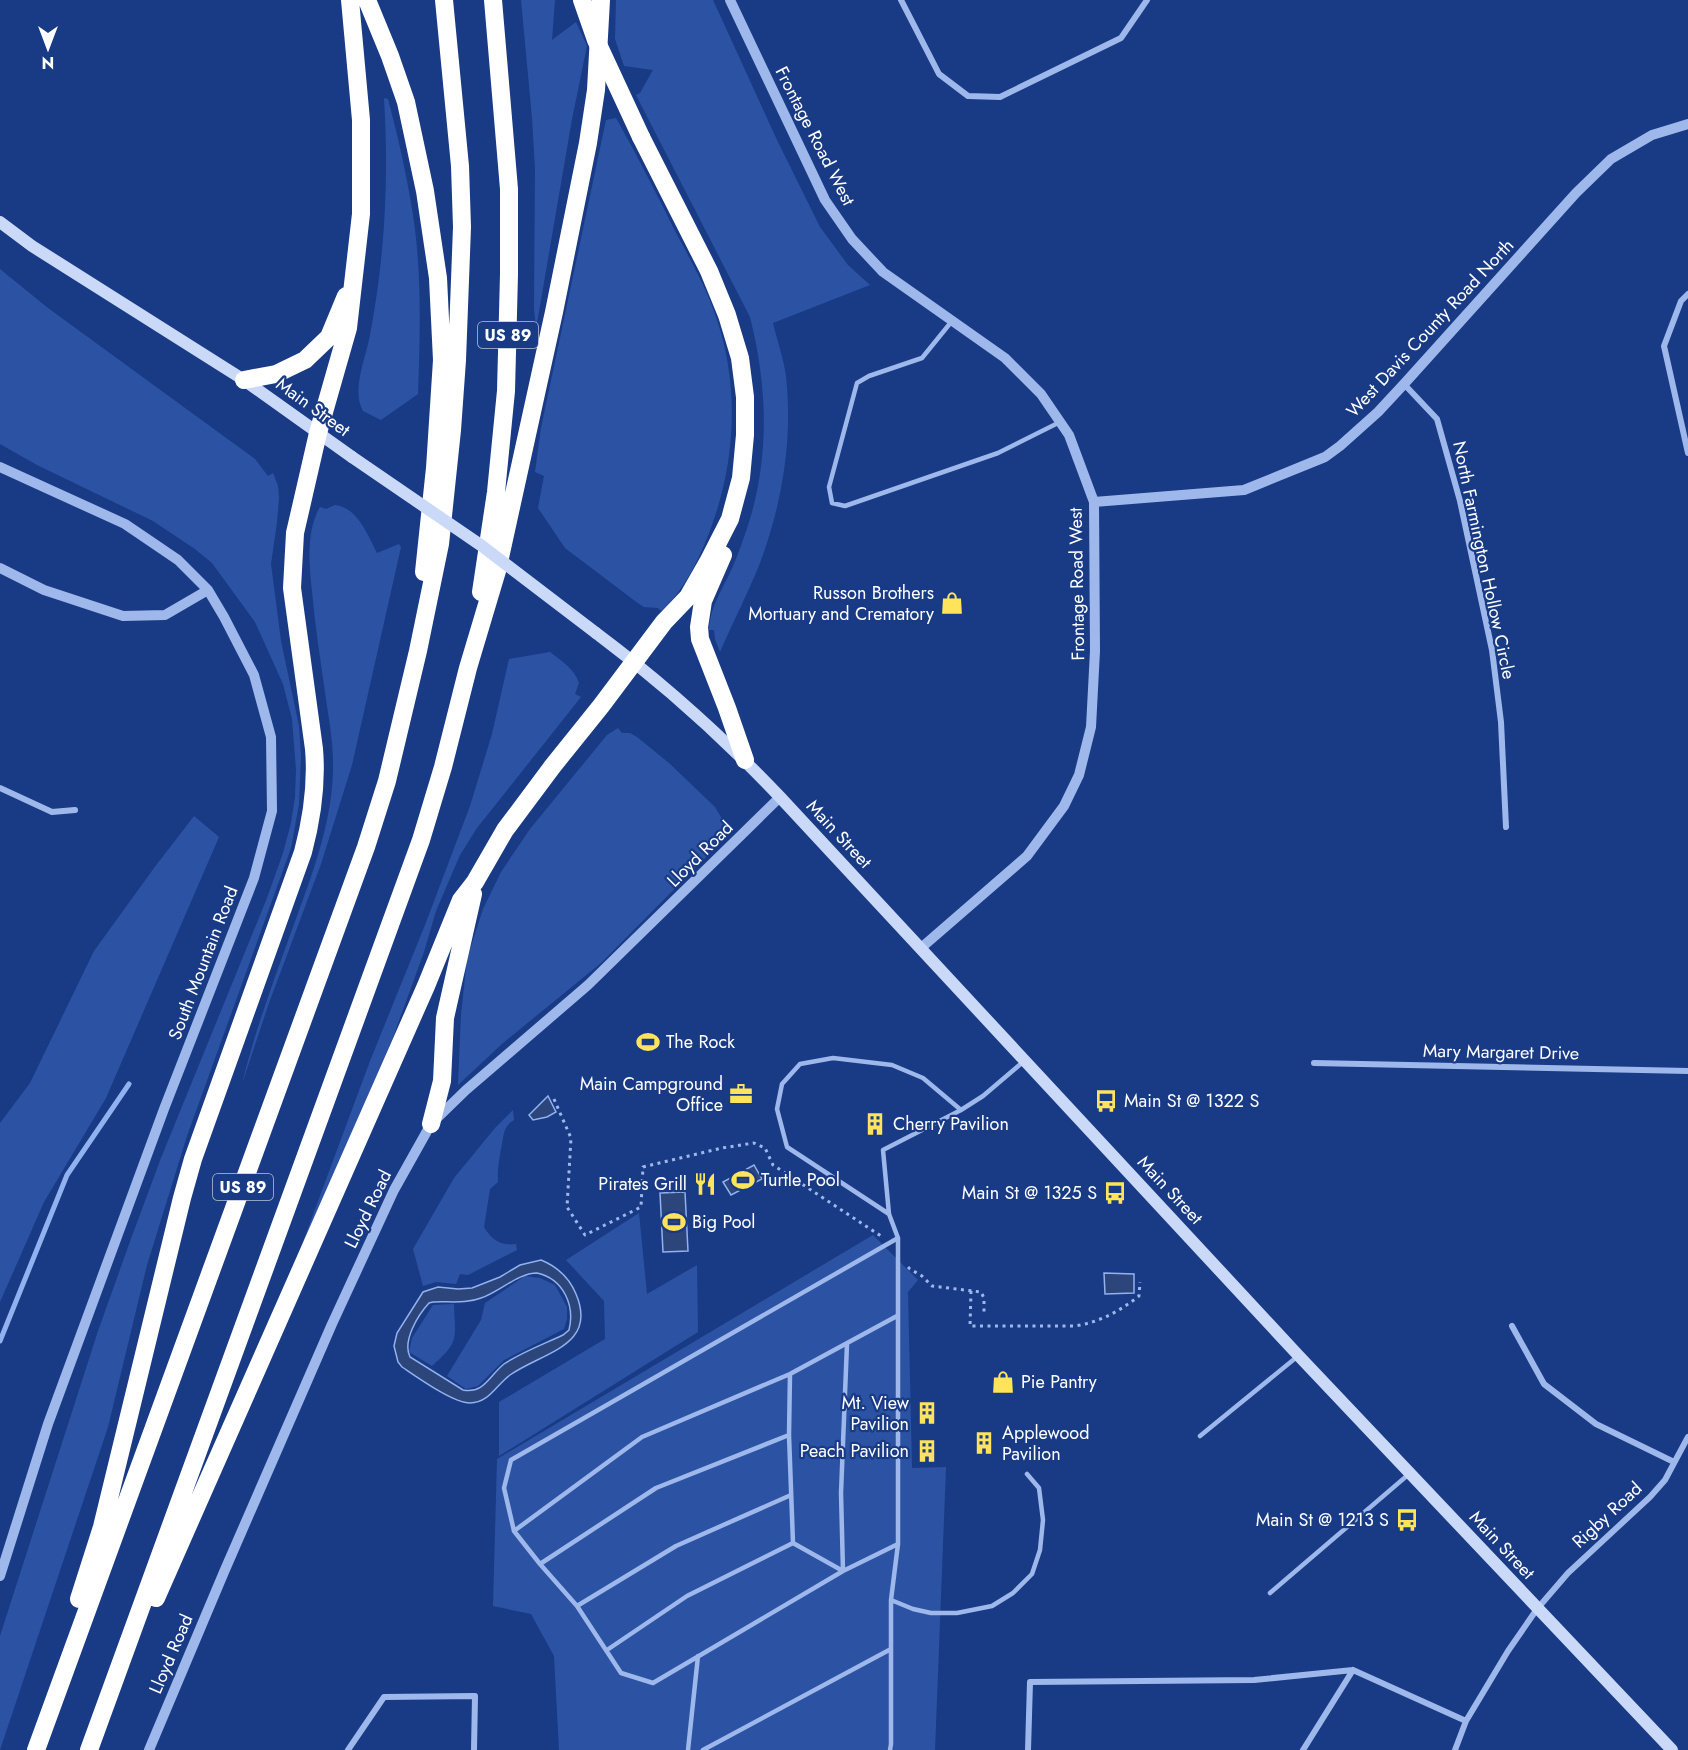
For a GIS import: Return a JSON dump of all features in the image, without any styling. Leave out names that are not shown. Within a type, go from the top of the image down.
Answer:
[{"type":"highway","points":[[35,1750],[60,1656],[102,1527],[193,1159],[308,833],[314,792],[315,760],[292,588],[295,532],[318,433],[348,328],[361,214],[361,120],[350,0]]},
{"type":"highway","points":[[367,0],[406,102],[425,190],[438,278],[442,360],[435,468],[424,564],[424,617]]},
{"type":"highway","name":"US 89","points":[[35,1750],[366,847],[387,781],[418,651],[440,544],[446,494],[454,407],[460,288],[462,227],[460,166],[444,0]]},
{"type":"highway","name":"US 89","points":[[92,1742],[421,840],[468,668],[496,492],[506,391],[509,189],[493,0]]},
{"type":"highway","points":[[92,1742],[417,1008],[461,900],[475,882],[506,830],[552,766],[664,622],[688,597],[730,519],[741,478],[745,435],[745,397],[740,358],[727,315],[709,271],[641,137],[596,40],[582,0]]},
{"type":"highway","points":[[468,668],[497,571],[554,312],[588,143],[596,90],[601,0]]},
{"type":"highway","points":[[244,380],[276,374],[305,360],[329,337],[354,275]]},
{"type":"highway","points":[[724,531],[726,543],[723,557],[703,601],[699,627],[700,639],[728,708],[744,760]]},
{"type":"highway","points":[[431,1124],[442,1081],[445,1018],[475,882]]},
{"type":"main road","name":"Main Street","points":[[0,222],[32,246],[244,380],[352,458],[482,546],[634,662],[697,715],[780,797],[1298,1355],[1672,1750]]},
{"type":"street","name":"Frontage Road West","points":[[730,0],[825,200],[852,239],[883,272],[1005,358],[1041,394],[1069,435],[1094,502],[1095,651],[1091,726],[1079,775],[1064,806],[1027,856],[921,948]]},
{"type":"street","points":[[901,0],[939,74],[968,96],[1000,97],[1121,38],[1147,0]]},
{"type":"street","name":"West Davis County Road North","points":[[1094,502],[1244,490],[1325,457],[1378,412],[1576,193],[1611,159],[1652,135],[1688,124]]},
{"type":"street","points":[[1688,294],[1681,301],[1664,346],[1688,453]]},
{"type":"street","name":"North Farmington Hollow Circle","points":[[1404,384],[1437,419],[1460,501],[1492,650],[1501,722],[1506,827]]},
{"type":"street","name":"South Mountain Road","points":[[0,467],[125,524],[178,560],[207,590],[255,675],[271,738],[272,811],[254,878],[164,1109],[48,1424],[0,1576]]},
{"type":"street","points":[[0,568],[44,590],[123,616],[165,615],[207,590]]},
{"type":"street","points":[[0,788],[52,812],[75,810]]},
{"type":"street","name":"Lloyd Road","points":[[149,1750],[332,1324],[394,1190],[431,1124],[466,1090],[588,985],[780,797]]},
{"type":"street","name":"Mary Margaret Drive","points":[[1314,1063],[1688,1071]]},
{"type":"street","points":[[1512,1326],[1544,1384],[1596,1424],[1674,1462]]},
{"type":"street","name":"Rigby Road","points":[[1455,1750],[1466,1721],[1508,1650],[1537,1609],[1568,1572],[1650,1497],[1665,1480],[1688,1437]]},
{"type":"street","points":[[1028,1750],[1030,1682],[1254,1680],[1353,1670],[1466,1721]]},
{"type":"street","points":[[1303,1750],[1353,1670]]},
{"type":"street","points":[[348,1750],[384,1697],[475,1696],[474,1750]]},
{"type":"lane","points":[[952,321],[922,358],[869,376],[857,383],[829,487],[832,503],[844,506],[998,453],[1060,422]]},
{"type":"lane","points":[[889,1214],[788,1147],[777,1109],[782,1084],[800,1064],[833,1058],[864,1060],[892,1065],[923,1078],[961,1110]]},
{"type":"lane","points":[[890,1750],[891,1600],[898,1544],[898,1238],[889,1214],[883,1150],[961,1110],[983,1096],[1025,1060]]},
{"type":"lane","points":[[898,1238],[511,1460],[504,1488],[514,1531],[577,1606],[621,1673],[653,1683],[843,1571],[898,1544]]},
{"type":"lane","points":[[514,1531],[642,1437],[790,1374],[897,1316]]},
{"type":"lane","points":[[843,1571],[841,1493],[846,1344]]},
{"type":"lane","points":[[1200,1436],[1298,1355]]},
{"type":"lane","points":[[790,1374],[789,1435],[794,1543]]},
{"type":"lane","points":[[540,1564],[656,1488],[789,1435]]},
{"type":"lane","points":[[1270,1593],[1410,1473]]},
{"type":"lane","points":[[891,1600],[931,1613],[957,1613],[992,1606],[1013,1593],[1032,1574],[1040,1550],[1043,1520],[1039,1488],[1027,1474]]},
{"type":"lane","points":[[577,1606],[676,1546],[791,1495]]},
{"type":"lane","points":[[794,1543],[843,1571]]},
{"type":"lane","points":[[607,1650],[687,1596],[794,1543]]},
{"type":"lane","points":[[703,1750],[891,1649]]},
{"type":"lane","points":[[688,1750],[698,1656]]},
{"type":"path","points":[[554,1099],[571,1138],[567,1207],[585,1235],[641,1207],[643,1167],[722,1148],[754,1143],[765,1148],[773,1165],[890,1242]]},
{"type":"path","points":[[898,1247],[910,1269],[932,1286],[981,1292],[984,1298],[984,1314]]},
{"type":"path","points":[[971,1291],[970,1326],[1075,1326],[1092,1323],[1123,1308],[1139,1296],[1140,1281]]},
{"type":"shaded area","points":[[521,0],[555,0],[552,40],[576,22],[587,46],[572,119],[536,329],[534,309],[535,169]]},
{"type":"shaded area","points":[[616,0],[713,0],[777,140],[820,227],[848,265],[870,285],[773,323],[785,370],[788,401],[784,472],[768,541],[751,585],[720,652],[714,630],[709,630],[710,621],[737,556],[752,513],[758,485],[764,429],[761,373],[750,317],[636,95],[640,93],[653,70],[624,66],[615,39]]},
{"type":"shaded area","points":[[384,98],[388,99],[413,215],[418,259],[420,327],[418,394],[381,420],[363,411],[358,394],[375,305],[382,247],[386,188]]},
{"type":"shaded area","points":[[616,118],[707,295],[723,342],[731,394],[730,446],[721,497],[713,522],[685,582],[670,603],[661,611],[658,608],[644,607],[565,548],[538,508],[544,476],[535,472],[541,428],[606,120]]},
{"type":"shaded area","points":[[0,269],[48,308],[255,459],[268,476],[273,473],[278,486],[279,498],[271,564],[281,641],[299,726],[301,756],[299,804],[291,848],[187,1136],[147,1265],[108,1427],[0,1750],[0,1636],[98,1331],[132,1236],[283,853],[291,823],[296,770],[292,719],[283,684],[255,622],[212,563],[153,521],[37,465],[0,444]]},
{"type":"shaded area","points":[[335,505],[343,507],[356,516],[377,553],[399,544],[401,547],[352,765],[321,864],[269,1003],[242,1084],[260,1020],[317,860],[327,821],[333,762],[331,730],[315,618],[310,548],[312,527],[320,507],[326,509]]},
{"type":"shaded area","points":[[550,652],[574,673],[579,683],[575,694],[581,697],[477,828],[460,855],[436,911],[424,952],[392,1040],[291,1274],[370,1061],[470,806],[492,734],[509,659]]},
{"type":"shaded area","points":[[618,728],[622,733],[630,733],[637,737],[669,763],[715,807],[722,819],[729,822],[725,838],[601,963],[503,1043],[458,1085],[461,1015],[467,959],[483,909],[501,872],[530,829],[607,735]]},
{"type":"shaded area","points":[[194,816],[219,837],[106,1098],[44,1202],[0,1302],[0,1123],[30,1083],[94,951]]},
{"type":"shaded area","points":[[548,1096],[556,1112],[533,1120],[529,1115]]},
{"type":"shaded area","points":[[513,1110],[514,1120],[507,1126],[504,1133],[498,1166],[498,1182],[490,1189],[484,1227],[497,1241],[516,1244],[517,1250],[468,1275],[460,1274],[456,1284],[436,1282],[423,1286],[413,1249],[454,1178]]},
{"type":"shaded area","name":"Turtle Pool","points":[[754,1165],[762,1179],[731,1195],[723,1182]]},
{"type":"shaded area","name":"Big Pool","points":[[685,1192],[688,1251],[663,1252],[660,1193]]},
{"type":"shaded area","points":[[639,1213],[647,1294],[697,1265],[698,1332],[499,1456],[499,1402],[605,1339],[604,1301],[566,1260]]},
{"type":"shaded area","points":[[873,1235],[918,1280],[908,1292],[912,1468],[946,1467],[935,1750],[559,1750],[554,1656],[531,1614],[493,1606],[497,1459]]},
{"type":"shaded area","points":[[541,1260],[553,1266],[570,1282],[581,1311],[580,1325],[564,1345],[510,1375],[487,1397],[470,1403],[454,1399],[435,1389],[402,1367],[398,1362],[394,1346],[397,1333],[423,1292],[438,1287],[472,1288],[500,1277],[520,1265]],"holes":[[[537,1273],[546,1276],[561,1287],[569,1303],[569,1330],[504,1364],[481,1387],[470,1391],[463,1390],[410,1357],[408,1351],[410,1336],[420,1314],[429,1303],[475,1300],[523,1276]]]},
{"type":"shaded area","points":[[1104,1273],[1134,1274],[1134,1293],[1105,1294]]},
{"type":"shaded area","points":[[525,1276],[540,1278],[555,1285],[567,1307],[564,1329],[504,1360],[478,1386],[466,1389],[447,1376],[481,1320],[485,1303]]},
{"type":"shaded area","points":[[454,1304],[454,1339],[441,1358],[432,1366],[409,1352],[412,1338],[433,1305]]},
{"type":"waterway","points":[[0,1341],[67,1175],[129,1084]]},
{"type":"place","name":"Russon Brothers Mortuary and Crematory","points":[[952,603]]},
{"type":"place","name":"The Rock","points":[[648,1042]]},
{"type":"place","name":"Main Campground Office","points":[[741,1094]]},
{"type":"place","name":"Main St @ 1322 S","points":[[1106,1101]]},
{"type":"place","name":"Cherry Pavilion","points":[[875,1124]]},
{"type":"place","name":"Turtle Pool","points":[[743,1180]]},
{"type":"place","name":"Pirates Grill","points":[[705,1184]]},
{"type":"place","name":"Main St @ 1325 S","points":[[1115,1193]]},
{"type":"place","name":"Big Pool","points":[[674,1222]]},
{"type":"place","name":"Pie Pantry","points":[[1003,1382]]},
{"type":"place","name":"Mt. View Pavilion","points":[[927,1413]]},
{"type":"place","name":"Applewood Pavilion","points":[[984,1443]]},
{"type":"place","name":"Peach Pavilion","points":[[927,1451]]},
{"type":"place","name":"Main St @ 1213 S","points":[[1407,1520]]}]
